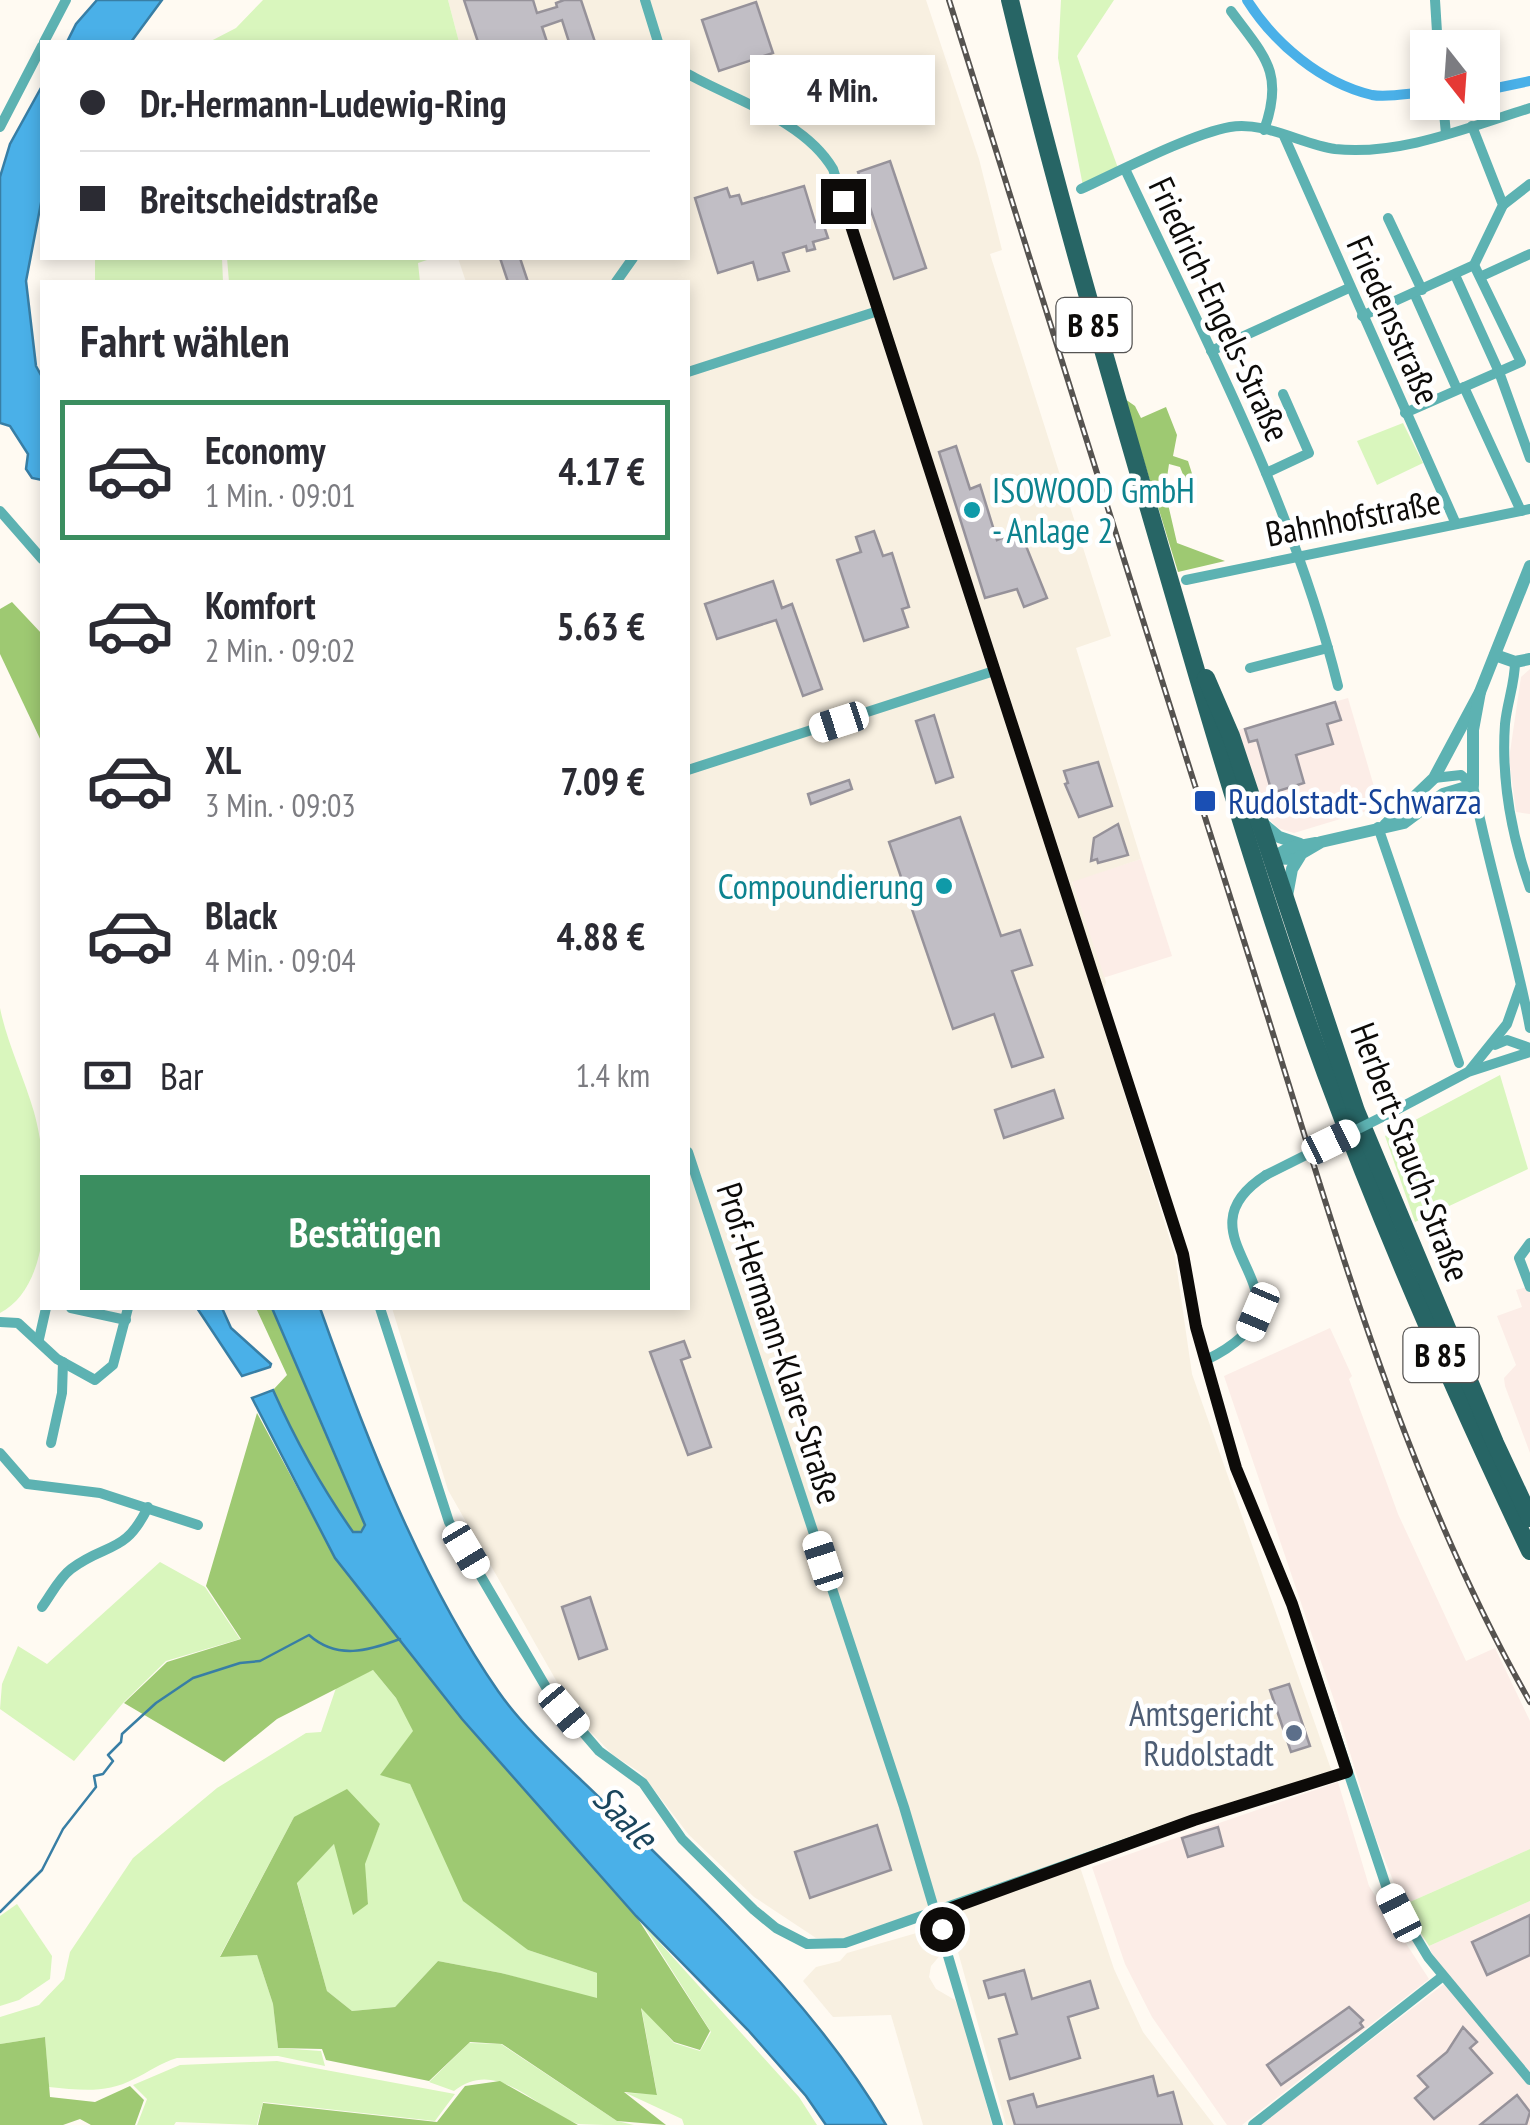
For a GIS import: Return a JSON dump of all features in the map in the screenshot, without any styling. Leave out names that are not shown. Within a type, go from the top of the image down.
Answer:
[{"type":"main road","name":"B 85","points":[[1010,0],[1066,223],[1189,646],[1263,861]]},
{"type":"main road","name":"B 85","points":[[1189,646],[1231,736],[1260,822],[1263,861]]},
{"type":"main road","name":"Herbert-Stauch-Straße","points":[[1263,861],[1286,901],[1356,1111],[1530,1518]]},
{"type":"main road","name":"Herbert-Stauch-Straße","points":[[1263,861],[1326,1076],[1379,1208],[1530,1551]]},
{"type":"street","points":[[45,40],[66,0]]},
{"type":"street","points":[[645,0],[655,40]]},
{"type":"street","points":[[1435,0],[1437,30]]},
{"type":"street","points":[[1231,11],[1274,75],[1273,98],[1264,130]]},
{"type":"street","points":[[0,127],[40,50]]},
{"type":"street","points":[[690,75],[804,135],[822,150],[833,169],[1183,1254],[1206,1360],[1236,1468],[1292,1604],[1387,1889],[1413,1936],[1530,2080]]},
{"type":"street","points":[[1081,189],[1226,127],[1264,130],[1335,148],[1378,149],[1446,134],[1530,108]]},
{"type":"street","points":[[1445,120],[1446,134]]},
{"type":"street","points":[[1472,126],[1502,205]]},
{"type":"street","name":"Friedensstraße","points":[[1284,136],[1456,524]]},
{"type":"street","name":"Friedrich-Engels-Straße","points":[[1125,169],[1266,473],[1300,556],[1338,686]]},
{"type":"street","points":[[1362,316],[1474,265],[1502,205],[1530,184]]},
{"type":"street","points":[[1388,218],[1461,388],[1525,510]]},
{"type":"street","points":[[1482,276],[1530,254]]},
{"type":"street","points":[[1405,413],[1521,362],[1474,265]]},
{"type":"street","points":[[1455,276],[1498,372],[1530,458]]},
{"type":"street","points":[[1211,351],[1350,288]]},
{"type":"street","points":[[690,371],[878,311]]},
{"type":"street","name":"Friedrich-Engels-Straße","points":[[1266,473],[1309,453],[1283,394]]},
{"type":"street","name":"Bahnhofstraße","points":[[1186,580],[1525,510]]},
{"type":"street","points":[[0,511],[40,557]]},
{"type":"street","points":[[1381,826],[1434,778],[1480,692],[1530,566]]},
{"type":"street","points":[[1250,668],[1328,648]]},
{"type":"street","points":[[1495,655],[1523,660],[1506,721],[1506,799],[1530,888]]},
{"type":"street","points":[[690,769],[994,671]]},
{"type":"street","points":[[1480,692],[1472,730],[1473,785],[1530,1028]]},
{"type":"street","points":[[1434,778],[1461,776],[1473,785]]},
{"type":"street","points":[[1263,861],[1287,860],[1321,842],[1404,823],[1443,794],[1473,785]]},
{"type":"street","points":[[1260,822],[1301,850]]},
{"type":"street","points":[[1381,826],[1464,1068]]},
{"type":"street","points":[[1286,901],[1301,850]]},
{"type":"street","points":[[1494,1045],[1514,1007],[1521,981]]},
{"type":"street","points":[[1206,1360],[1236,1345],[1250,1331],[1258,1312],[1253,1278],[1235,1250],[1231,1227],[1240,1197],[1266,1175],[1396,1110],[1494,1045],[1508,1040],[1530,1050]]},
{"type":"street","points":[[1464,1068],[1530,1050]]},
{"type":"street","name":"Prof.-Hermann-Klare-Straße","points":[[690,1158],[938,1913],[998,2125]]},
{"type":"street","points":[[1530,1243],[1519,1258],[1530,1286]]},
{"type":"street","points":[[39,1340],[46,1310]]},
{"type":"street","points":[[80,1310],[126,1320]]},
{"type":"street","points":[[0,1322],[18,1323],[63,1362],[95,1380],[114,1365],[128,1310]]},
{"type":"street","points":[[381,1310],[449,1522],[550,1694],[599,1751],[643,1783],[682,1839],[754,1910],[776,1928],[807,1944],[845,1943],[1194,1820],[1347,1772]]},
{"type":"street","points":[[51,1443],[62,1393],[63,1362]]},
{"type":"street","points":[[0,1453],[27,1484],[87,1490],[198,1525]]},
{"type":"street","points":[[42,1607],[69,1570],[120,1546],[133,1534],[148,1507]]},
{"type":"street","points":[[1253,2125],[1443,1976]]},
{"type":"shaded area","points":[[448,0],[926,0],[979,159],[1002,250],[990,254],[1111,636],[1076,648],[1141,859],[1072,882],[1106,982],[1099,1012],[1175,1256],[1192,1374],[1332,1772],[1077,1858],[1114,1969],[1143,2032],[1214,2125],[1006,2125],[945,1905],[847,1938],[816,1938],[754,1897],[689,1835],[641,1773],[613,1755],[578,1719],[448,1490],[393,1310],[690,1310],[690,280],[465,280],[459,260],[690,260],[690,40],[458,40]]},
{"type":"shaded area","points":[[1530,669],[1530,814],[1516,812],[1509,759],[1521,677]]},
{"type":"shaded area","points":[[1348,698],[1380,807],[1294,833],[1278,828],[1265,815],[1238,730]]},
{"type":"shaded area","points":[[1141,859],[1172,956],[1103,978],[1072,881]]},
{"type":"shaded area","points":[[1530,1286],[1530,1453],[1505,1386],[1504,1378],[1516,1365],[1497,1316],[1522,1307],[1516,1290]]},
{"type":"shaded area","points":[[1330,1328],[1352,1376],[1349,1379],[1398,1514],[1466,1661],[1495,1648],[1530,1721],[1530,1849],[1403,1905],[1375,1836],[1335,1703],[1224,1376]]},
{"type":"shaded area","points":[[1338,1782],[1369,1886],[1429,1979],[1242,2125],[1227,2125],[1152,2017],[1125,1964],[1092,1867]]},
{"type":"shaded area","points":[[1530,1901],[1530,2125],[1260,2125],[1444,1984],[1429,1946]]},
{"type":"shaded area","points":[[927,1930],[934,1934],[942,1953],[931,1966],[929,1977],[936,1989],[955,2000],[962,2014],[992,2125],[923,2125],[891,2015],[833,2017],[803,1981],[816,1967],[840,1961],[847,1953]]},
{"type":"green space","points":[[263,0],[448,0],[458,40],[213,40],[236,28]]},
{"type":"green space","points":[[1061,0],[1114,0],[1077,56],[1118,168],[1083,186],[1058,58]]},
{"type":"green space","points":[[95,260],[222,260],[223,280],[95,280]]},
{"type":"green space","points":[[227,260],[427,260],[418,263],[420,280],[229,280]]},
{"type":"green space","points":[[1125,399],[1135,406],[1141,418],[1166,407],[1177,435],[1173,456],[1188,461],[1195,483],[1188,487],[1180,467],[1169,464],[1165,491],[1177,543],[1225,561],[1178,572]]},
{"type":"green space","points":[[1403,423],[1423,463],[1377,485],[1357,441]]},
{"type":"green space","points":[[12,602],[40,632],[40,739],[0,654],[0,609]]},
{"type":"green space","points":[[0,1008],[39,1135],[40,1250],[32,1277],[19,1298],[0,1313]]},
{"type":"green space","points":[[1500,1075],[1528,1169],[1415,1222],[1385,1136]]},
{"type":"green space","points":[[257,1310],[273,1310],[365,1525],[357,1535],[333,1506],[273,1390],[287,1375]]},
{"type":"green space","points":[[257,1413],[335,1558],[462,1719],[636,1916],[710,2031],[700,2050],[674,2042],[641,2008],[657,2095],[624,2092],[666,2125],[617,2121],[502,2044],[470,2042],[429,2081],[326,2060],[322,2049],[278,2048],[273,2004],[257,1955],[220,1957],[294,1817],[347,1789],[380,1824],[365,1864],[368,1904],[353,1915],[334,1844],[297,1883],[327,1991],[352,2011],[395,2007],[438,1961],[597,1998],[597,1973],[528,1950],[463,1901],[410,1784],[380,1775],[413,1731],[396,1698],[373,1670],[277,1719],[224,1762],[124,1703],[167,1662],[241,1639],[206,1586]]},
{"type":"green space","points":[[160,1562],[205,1587],[240,1639],[166,1661],[123,1703],[74,1761],[0,1709],[2,1684],[18,1646],[47,1664]]},
{"type":"green space","points":[[373,1670],[396,1698],[414,1731],[410,1784],[436,1838],[528,1950],[597,1973],[597,1999],[438,1961],[395,2007],[352,2011],[327,1991],[297,1882],[334,1844],[368,1904],[364,1864],[380,1824],[294,1817],[220,1956],[257,1955],[273,2004],[278,2048],[321,2051],[325,2066],[278,2056],[177,2058],[124,2084],[93,2090],[71,2089],[49,2087],[45,2037],[0,2044],[0,2017],[39,2005],[64,1979],[70,1952],[133,1858],[217,1788],[306,1733],[321,1732],[337,1685]]},
{"type":"green space","points":[[1530,1849],[1530,1901],[1429,1946],[1403,1905]]},
{"type":"green space","points":[[17,1904],[52,1956],[50,1979],[19,2000],[0,2006],[0,1916]]},
{"type":"green space","points":[[642,1923],[799,2097],[817,2125],[684,2125],[682,2119],[626,2093],[657,2094],[641,2006],[674,2043],[700,2051],[711,2032]]},
{"type":"green space","points":[[45,2037],[50,2097],[95,2102],[130,2086],[144,2100],[135,2125],[91,2125],[80,2119],[63,2125],[0,2125],[0,2044]]},
{"type":"green space","points":[[469,2043],[501,2044],[617,2121],[634,2125],[578,2124],[502,2083],[470,2082],[454,2091],[429,2082]]},
{"type":"green space","points":[[277,2061],[455,2094],[435,2121],[263,2102],[257,2125],[137,2125],[147,2099],[133,2085],[180,2065]]},
{"type":"green space","points":[[500,2081],[578,2125],[258,2125],[263,2103],[437,2122],[465,2086]]},
{"type":"water","points":[[97,0],[162,0],[132,40],[68,40]]},
{"type":"water","points":[[40,90],[40,208],[26,281],[40,373],[40,480],[32,478],[26,469],[28,454],[10,426],[0,423],[0,177],[10,144]]},
{"type":"water","points":[[198,1310],[223,1310],[231,1328],[271,1364],[242,1376]]},
{"type":"water","points":[[273,1310],[321,1310],[376,1456],[420,1555],[470,1648],[510,1707],[758,1957],[827,2038],[886,2125],[826,2125],[748,2030],[636,1916],[462,1719],[335,1558],[252,1398],[273,1390],[300,1445],[353,1532],[361,1532],[365,1525]]},
{"type":"building","points":[[464,0],[533,0],[537,13],[557,7],[556,3],[564,0],[581,0],[594,40],[568,40],[562,20],[542,27],[546,40],[477,40]]},
{"type":"building","points":[[756,2],[773,53],[719,71],[702,20]]},
{"type":"building","points":[[890,161],[926,268],[894,279],[858,172]]},
{"type":"building","points":[[804,186],[815,222],[822,220],[828,238],[813,242],[815,249],[807,251],[806,246],[783,253],[789,271],[758,280],[753,262],[718,273],[695,198],[727,188],[730,197],[739,195],[742,204]]},
{"type":"building","points":[[501,260],[521,260],[527,280],[507,280]]},
{"type":"building","name":"ISOWOOD GmbH - Anlage 2","points":[[956,446],[970,489],[980,485],[997,540],[1020,531],[1047,598],[1024,607],[1017,589],[985,598],[939,452]]},
{"type":"building","points":[[874,531],[883,556],[892,553],[909,607],[902,609],[908,627],[864,641],[837,560],[861,552],[856,537]]},
{"type":"building","points":[[773,581],[782,608],[792,604],[822,689],[803,696],[776,620],[717,639],[705,604]]},
{"type":"building","points":[[1335,702],[1341,720],[1327,724],[1333,744],[1296,755],[1304,783],[1272,793],[1257,740],[1249,742],[1245,729]]},
{"type":"building","points":[[934,715],[953,777],[936,783],[916,721]]},
{"type":"building","points":[[1098,762],[1112,806],[1079,817],[1065,784],[1068,783],[1064,771]]},
{"type":"building","points":[[849,780],[852,789],[811,804],[808,794]]},
{"type":"building","name":"Compoundierung","points":[[960,817],[1001,936],[1020,930],[1032,965],[1012,971],[1043,1057],[1012,1067],[994,1014],[953,1029],[889,842]]},
{"type":"building","points":[[1118,824],[1128,855],[1098,863],[1097,859],[1091,861],[1094,838]]},
{"type":"building","points":[[1054,1090],[1063,1118],[1004,1138],[995,1110]]},
{"type":"building","points":[[684,1341],[690,1357],[681,1360],[711,1447],[688,1455],[650,1352]]},
{"type":"building","points":[[590,1597],[607,1649],[579,1659],[562,1607]]},
{"type":"building","points":[[1289,1684],[1310,1746],[1291,1752],[1270,1690]]},
{"type":"building","points":[[877,1825],[891,1870],[810,1898],[795,1852]]},
{"type":"building","points":[[1218,1827],[1223,1846],[1188,1857],[1182,1838]]},
{"type":"building","points":[[1530,1915],[1530,1955],[1487,1975],[1472,1942]]},
{"type":"building","points":[[1024,1970],[1032,1999],[1090,1981],[1098,2008],[1068,2017],[1080,2058],[1010,2079],[999,2039],[1017,2034],[1005,1994],[989,1998],[984,1981]]},
{"type":"building","points":[[1349,2007],[1363,2020],[1363,2027],[1281,2085],[1267,2065]]},
{"type":"building","points":[[1463,2027],[1477,2042],[1470,2048],[1492,2073],[1434,2119],[1415,2098],[1428,2087],[1418,2076],[1447,2052]]},
{"type":"building","points":[[1153,2076],[1158,2096],[1173,2092],[1182,2125],[1015,2125],[1008,2101],[1033,2094],[1037,2107]]},
{"type":"building","points":[[1517,2095],[1530,2112],[1526,2125],[1480,2125]]},
{"type":"waterway","points":[[1247,0],[1285,46],[1317,71],[1372,95],[1410,94]]},
{"type":"waterway","points":[[1500,87],[1530,81]]},
{"type":"waterway","points":[[0,1912],[42,1870],[63,1829],[96,1787],[94,1776],[103,1774],[113,1761],[108,1755],[121,1742],[122,1734],[156,1703],[193,1678],[260,1661],[309,1635],[331,1648],[353,1651],[400,1639]]},
{"type":"railway","points":[[949,0],[1373,1347],[1444,1528],[1484,1616],[1530,1702]]},
{"type":"place","name":"ISOWOOD GmbH - Anlage 2","points":[[972,510]]},
{"type":"place","name":"Rudolstadt-Schwarza","points":[[1205,801]]},
{"type":"place","name":"Compoundierung","points":[[944,886]]},
{"type":"place","name":"Amtsgericht Rudolstadt","points":[[1294,1733]]},
{"type":"route","points":[[843,201],[1183,1254],[1196,1327],[1236,1468],[1292,1604],[1347,1772],[1194,1820],[938,1913],[942,1929]]},
{"type":"water label","name":"Saale","points":[[626,1816]]}]
